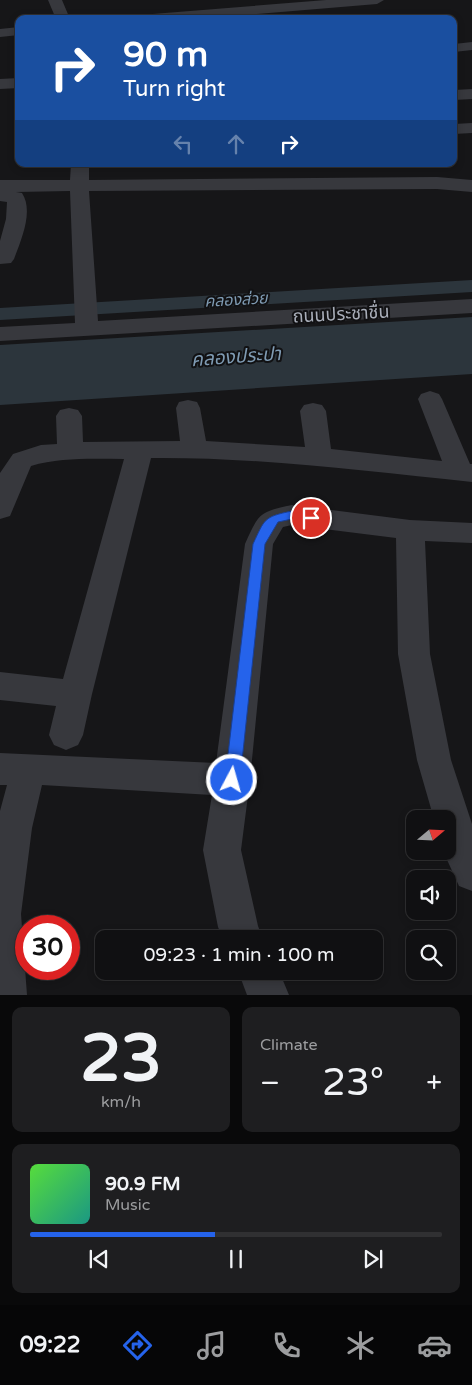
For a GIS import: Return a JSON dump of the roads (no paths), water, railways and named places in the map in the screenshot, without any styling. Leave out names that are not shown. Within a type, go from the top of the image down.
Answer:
[{"type":"street","points":[[56,0],[62,15]]},
{"type":"street","points":[[190,15],[377,0]]},
{"type":"street","points":[[0,33],[15,31]]},
{"type":"street","points":[[457,48],[472,46]]},
{"type":"street","points":[[0,84],[15,83]]},
{"type":"street","points":[[457,95],[472,94]]},
{"type":"street","points":[[457,128],[472,128]]},
{"type":"street","points":[[80,167],[78,185],[85,317]]},
{"type":"street","points":[[0,186],[437,183],[472,186]]},
{"type":"street","points":[[0,195],[15,197],[18,202],[7,227],[4,259]]},
{"type":"street","name":"ถนนประชาชื่น","points":[[0,334],[85,317],[472,306]]},
{"type":"street","points":[[430,398],[466,473]]},
{"type":"street","points":[[188,408],[194,449]]},
{"type":"street","points":[[313,410],[319,457]]},
{"type":"street","points":[[69,416],[70,451]]},
{"type":"street","points":[[0,509],[13,474],[22,460],[42,454],[70,451],[194,449],[319,457],[466,473]]},
{"type":"street","points":[[66,735],[75,694],[140,450]]},
{"type":"street","points":[[239,930],[222,850],[232,780],[259,544],[266,528],[274,519],[292,515],[410,530],[472,533]]},
{"type":"street","points":[[410,530],[414,654],[434,760],[462,851],[472,873]]},
{"type":"street","points":[[0,686],[75,694]]},
{"type":"street","points":[[6,995],[1,914],[14,828],[14,769],[232,780]]},
{"type":"street","points":[[262,980],[268,995]]},
{"type":"water","name":"คลองประปา","points":[[472,317],[472,374],[0,405],[0,345]]},
{"type":"waterway","name":"คลองส่วย","points":[[0,314],[472,286]]}]
